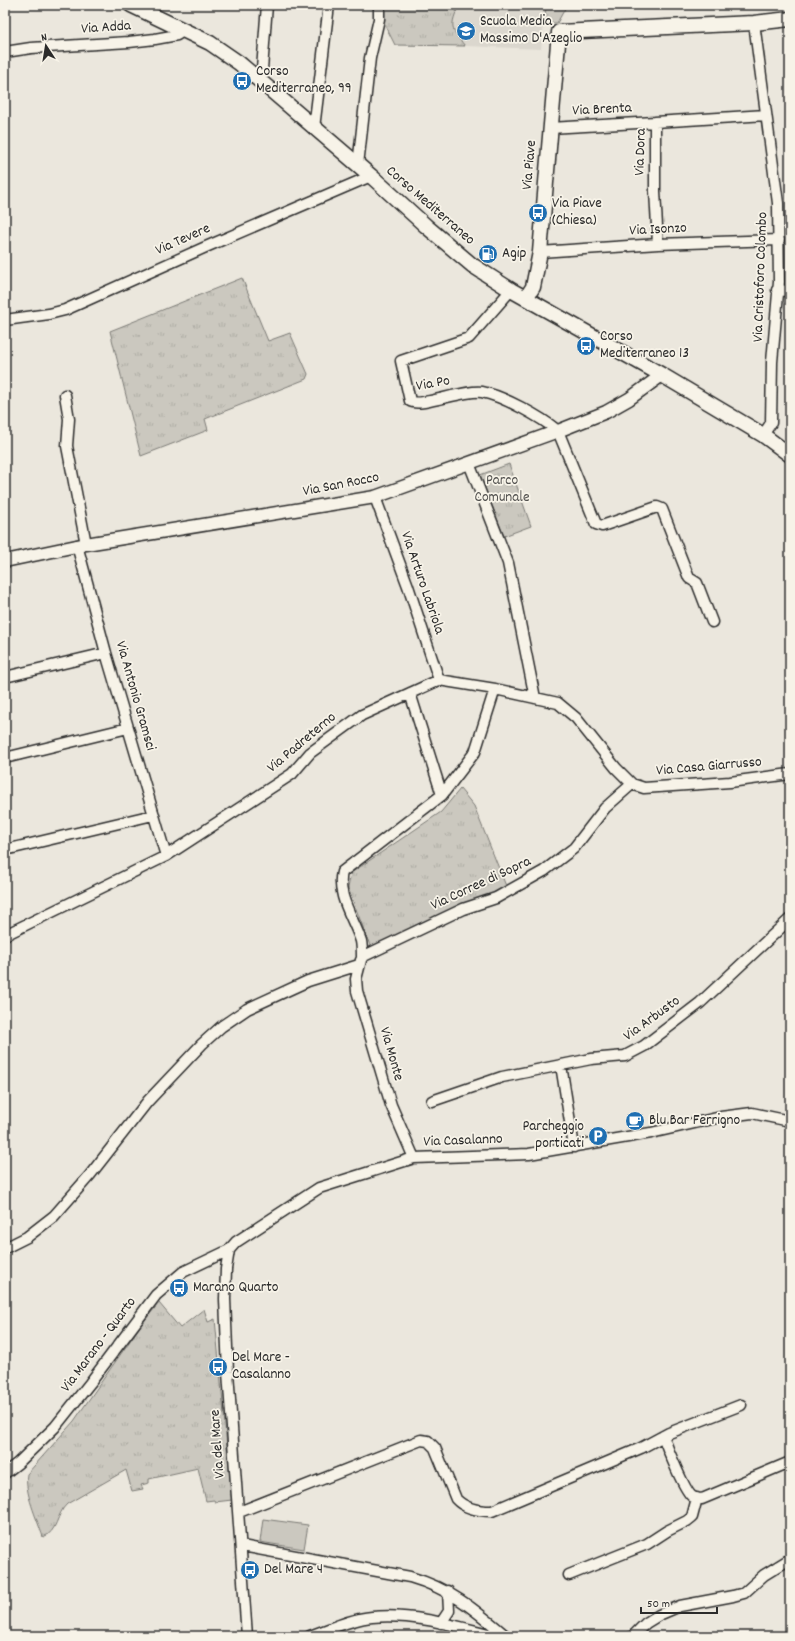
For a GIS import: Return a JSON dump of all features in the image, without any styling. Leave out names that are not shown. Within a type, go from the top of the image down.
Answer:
[{"type":"main road","name":"Corso Mediterraneo","points":[[131,5],[184,30],[222,51],[371,176],[472,265],[511,290],[662,375],[764,435],[790,455]]},
{"type":"main road","points":[[754,23],[790,19]]},
{"type":"main road","name":"Via Piave","points":[[526,298],[533,287],[540,252],[559,32],[754,23]]},
{"type":"street","points":[[260,82],[266,5]]},
{"type":"street","points":[[314,128],[329,5]]},
{"type":"street","points":[[358,165],[370,58],[379,19],[379,5]]},
{"type":"street","name":"Via Cristoforo Colombo","points":[[754,23],[778,203],[779,282],[777,290],[772,362],[771,423],[764,435]]},
{"type":"street","name":"Via Adda","points":[[5,52],[32,48],[142,40],[178,35],[184,30]]},
{"type":"street","name":"Via Dora","points":[[658,244],[655,191],[655,122],[766,115]]},
{"type":"street","name":"Via Brenta","points":[[550,128],[655,122]]},
{"type":"street","name":"Via Tevere","points":[[5,320],[49,314],[65,310],[208,246],[371,176]]},
{"type":"street","name":"Via Isonzo","points":[[540,252],[658,244],[778,240]]},
{"type":"street","name":"Via Po","points":[[511,290],[469,338],[401,361],[410,401],[417,403],[458,394],[482,392],[498,397],[530,413],[558,431]]},
{"type":"street","points":[[777,290],[790,291]]},
{"type":"street","name":"Via San Rocco","points":[[5,561],[81,544],[375,497],[558,431],[606,412],[629,399],[662,375]]},
{"type":"street","name":"Via Antonio Gramsci","points":[[65,396],[69,419],[67,446],[81,544],[106,653],[166,856]]},
{"type":"street","points":[[558,431],[596,524],[602,526],[657,507],[662,509],[689,578],[697,583],[712,622]]},
{"type":"street","points":[[468,463],[508,563],[535,698]]},
{"type":"street","name":"Via Arturo Labriola","points":[[375,497],[408,586],[439,680]]},
{"type":"street","points":[[5,677],[106,653]]},
{"type":"street","points":[[439,680],[495,689],[558,703],[576,718],[616,768],[632,784]]},
{"type":"street","name":"Via Padreterno","points":[[5,935],[166,856],[292,774],[310,753],[362,715],[439,680]]},
{"type":"street","points":[[360,961],[361,942],[339,881],[342,872],[442,795],[475,752],[495,689]]},
{"type":"street","points":[[410,693],[442,795]]},
{"type":"street","points":[[5,758],[128,728]]},
{"type":"street","name":"Via Casa Giarrusso","points":[[632,784],[644,788],[652,788],[730,782],[790,774]]},
{"type":"street","name":"Via Corree di Sopra","points":[[5,1248],[27,1237],[54,1216],[90,1175],[148,1101],[202,1044],[222,1026],[247,1009],[308,981],[360,961],[463,909],[496,898],[544,871],[574,848],[605,808],[632,784]]},
{"type":"street","points":[[5,850],[153,815]]},
{"type":"street","name":"Via Arbusto","points":[[432,1101],[502,1078],[591,1059],[625,1056],[644,1046],[700,1003],[790,919]]},
{"type":"street","name":"Via Monte","points":[[360,961],[356,979],[357,991],[391,1105],[414,1158]]},
{"type":"street","points":[[561,1065],[574,1146]]},
{"type":"street","name":"Via Casalanno","points":[[229,1250],[236,1242],[319,1188],[414,1158],[529,1154],[652,1133],[721,1117],[752,1113],[790,1121]]},
{"type":"street","name":"Via Marano - Quarto","points":[[5,1473],[18,1463],[55,1427],[90,1383],[156,1294],[183,1272],[229,1250]]},
{"type":"street","name":"Via del Mare","points":[[229,1250],[226,1269],[225,1299],[233,1460],[242,1546],[247,1636]]},
{"type":"street","points":[[239,1512],[421,1440],[428,1441],[435,1448],[456,1499],[460,1504],[484,1511],[492,1511],[634,1451],[663,1436],[741,1405]]},
{"type":"street","points":[[663,1436],[684,1485],[690,1495],[697,1498],[702,1499],[790,1462]]},
{"type":"street","points":[[569,1575],[647,1544],[667,1531],[687,1521],[692,1517],[697,1498]]},
{"type":"street","points":[[242,1546],[410,1577],[430,1583],[448,1591],[478,1612],[506,1636]]},
{"type":"street","points":[[633,1636],[646,1623],[659,1615],[680,1606],[733,1596],[744,1592],[764,1575],[790,1559]]},
{"type":"street","points":[[441,1623],[448,1611],[448,1591]]},
{"type":"street","points":[[310,1636],[341,1624],[371,1617],[414,1617],[496,1636]]},
{"type":"shaded area","name":"Scuola Media Massimo D'Azeglio","points":[[383,5],[546,6],[541,49],[395,45]]},
{"type":"green space","points":[[383,5],[459,5],[454,18],[453,27],[456,35],[465,46],[395,45],[383,21]]},
{"type":"green space","points":[[538,5],[567,5],[557,23],[544,23],[546,7]]},
{"type":"green space","points":[[242,278],[268,341],[290,333],[308,374],[306,379],[205,419],[208,430],[141,456],[110,331]]},
{"type":"green space","name":"Parco Comunale","points":[[509,464],[531,526],[504,536],[480,475]]},
{"type":"green space","points":[[460,789],[474,806],[508,891],[371,948],[348,888],[351,873],[441,812]]},
{"type":"green space","points":[[159,1303],[180,1328],[204,1309],[208,1322],[215,1319],[232,1500],[215,1502],[214,1500],[206,1501],[198,1468],[149,1479],[149,1483],[141,1485],[143,1489],[132,1491],[126,1470],[67,1504],[63,1508],[52,1531],[43,1537],[29,1497],[27,1489],[27,1474],[74,1421],[141,1325]]},
{"type":"green space","points":[[263,1519],[308,1525],[304,1549],[260,1542]]},
{"type":"place","name":"Scuola Media Massimo D'Azeglio","points":[[466,31]]},
{"type":"place","name":"Corso Mediterraneo, 99","points":[[242,81]]},
{"type":"place","name":"Via Piave (Chiesa)","points":[[538,213]]},
{"type":"place","name":"Agip","points":[[488,254]]},
{"type":"place","name":"Corso Mediterraneo 13","points":[[586,346]]},
{"type":"place","name":"Blu Bar Ferrigno","points":[[635,1121]]},
{"type":"place","name":"Parcheggio porticati","points":[[598,1136]]},
{"type":"place","name":"Marano Quarto","points":[[179,1288]]},
{"type":"place","name":"Del Mare - Casalanno","points":[[218,1367]]},
{"type":"place","name":"Del Mare 4","points":[[250,1570]]}]
